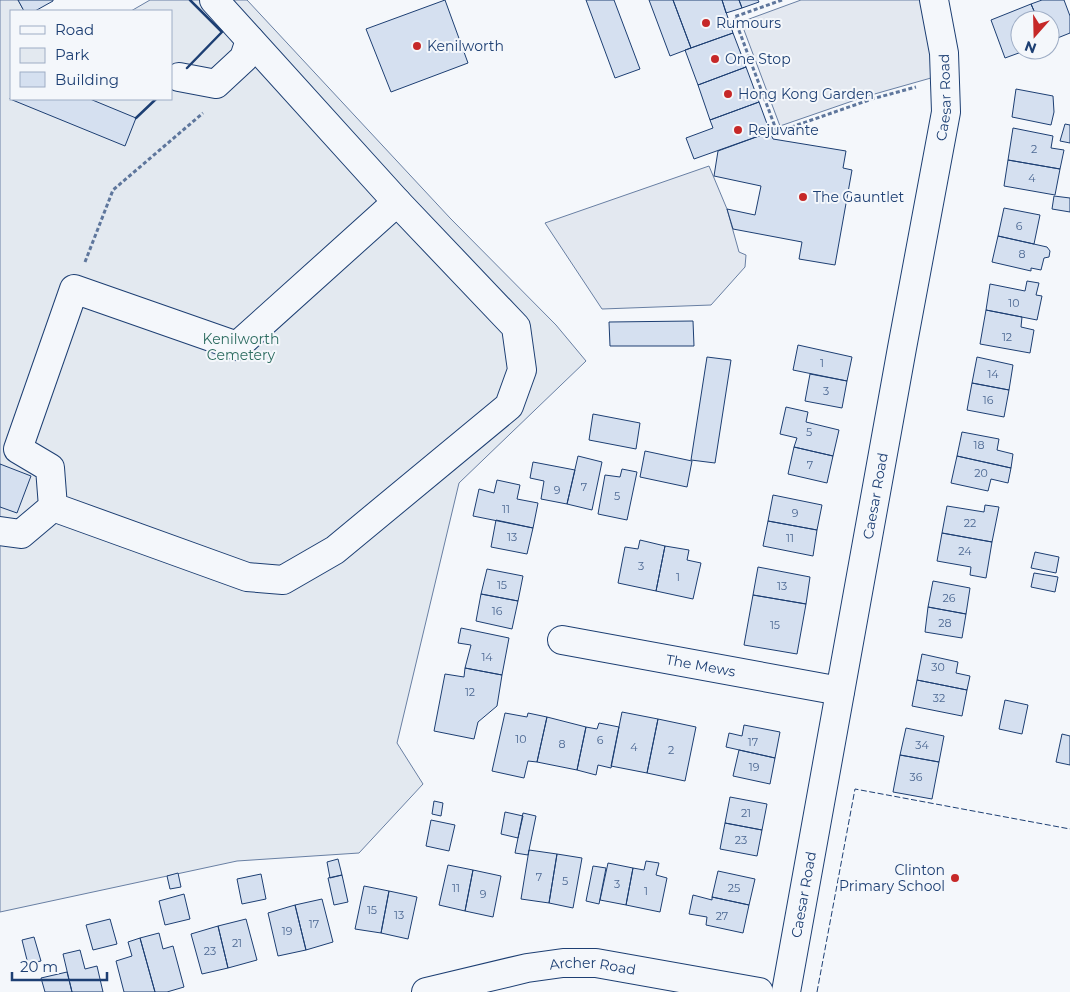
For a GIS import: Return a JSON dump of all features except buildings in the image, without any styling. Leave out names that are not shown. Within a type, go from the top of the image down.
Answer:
[{"type":"street","points":[[53,507],[247,576],[283,580],[335,550],[509,406],[522,370],[516,327],[397,202],[214,0]]},
{"type":"street","name":"Caesar Road","points":[[786,992],[946,112],[944,53],[934,0]]},
{"type":"street","points":[[179,77],[216,84],[244,58],[250,40]]},
{"type":"street","points":[[53,507],[50,468],[9,447],[74,289],[238,346],[397,202]]},
{"type":"street","points":[[0,531],[20,534],[53,507]]},
{"type":"street","name":"The Mews","points":[[562,640],[840,691]]},
{"type":"street","name":"Archer Road","points":[[426,992],[527,968],[563,963],[596,963],[760,992]]},
{"type":"path","points":[[782,0],[734,17],[777,132],[872,99],[928,84],[946,84]]},
{"type":"path","points":[[74,289],[113,190],[203,113]]},
{"type":"green space","name":"Kenilworth Cemetery","points":[[0,0],[18,0],[23,10],[10,10],[10,100],[172,100],[172,10],[133,10],[150,0],[247,0],[450,218],[556,325],[586,361],[459,483],[397,743],[423,784],[359,853],[237,861],[0,912]]},
{"type":"shaded area","points":[[801,0],[934,0],[945,74],[864,97],[780,126],[741,22]]},
{"type":"shaded area","points":[[709,166],[727,209],[739,252],[746,255],[745,267],[711,305],[602,309],[545,223]]},
{"type":"fence","points":[[817,992],[855,789],[1070,829]]},
{"type":"wall","points":[[187,68],[222,32],[190,0]]},
{"type":"wall","points":[[136,118],[155,100]]},
{"type":"place","name":"Rumours","points":[[706,23]]},
{"type":"place","name":"Kenilworth","points":[[417,46]]},
{"type":"place","name":"One Stop","points":[[715,59]]},
{"type":"place","name":"Hong Kong Garden","points":[[728,94]]},
{"type":"place","name":"Rejuvante","points":[[738,130]]},
{"type":"place","name":"The Gauntlet","points":[[803,197]]},
{"type":"place","name":"Clinton Primary School","points":[[955,878]]}]
